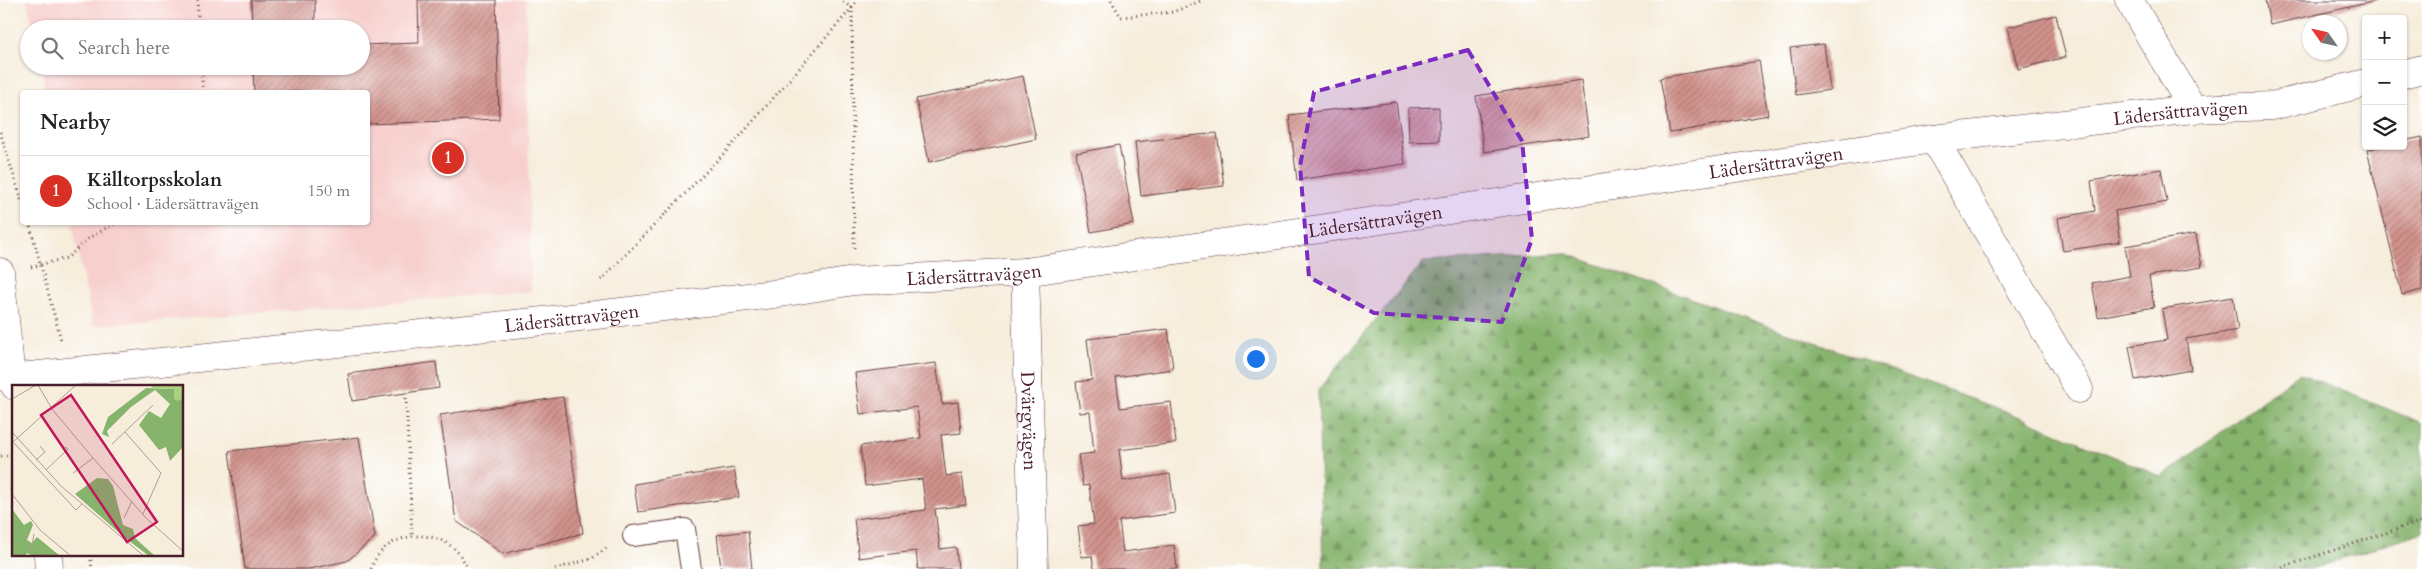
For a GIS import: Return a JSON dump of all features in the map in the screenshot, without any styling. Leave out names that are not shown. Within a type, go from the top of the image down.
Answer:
[{"type":"street","points":[[2129,0],[2193,109]]},
{"type":"street","points":[[2407,73],[2422,69]]},
{"type":"street","name":"Lädersättravägen","points":[[9,380],[562,320],[854,282],[1025,272],[1934,139],[2193,109],[2272,106],[2362,84]]},
{"type":"street","points":[[1934,139],[2079,389]]},
{"type":"street","points":[[0,272],[9,380]]},
{"type":"street","name":"Dvärgvägen","points":[[1025,272],[1034,569]]},
{"type":"street","points":[[48,556],[49,569]]},
{"type":"lane","points":[[633,536],[685,529],[692,569]]},
{"type":"path","points":[[197,0],[198,20]]},
{"type":"path","points":[[841,0],[852,8]]},
{"type":"path","points":[[597,284],[734,143],[857,0]]},
{"type":"path","points":[[1112,0],[1121,17],[1173,12],[1203,0]]},
{"type":"path","points":[[852,8],[854,282]]},
{"type":"path","points":[[202,75],[203,90]]},
{"type":"path","points":[[0,132],[20,196]]},
{"type":"path","points":[[30,225],[69,372]]},
{"type":"path","points":[[30,268],[67,258],[90,237],[112,225]]},
{"type":"path","points":[[406,398],[412,535]]},
{"type":"path","points":[[2277,569],[2422,521]]},
{"type":"path","points":[[371,569],[383,550],[396,540],[412,535],[428,536],[444,541],[456,551],[467,569]]},
{"type":"path","points":[[555,569],[591,559],[617,541],[633,536]]},
{"type":"path","points":[[90,556],[92,569]]},
{"type":"highlighted area","points":[[1468,50],[1522,141],[1532,239],[1502,322],[1374,313],[1309,277],[1300,166],[1314,92]]},
{"type":"shaded area","points":[[27,0],[526,0],[531,291],[93,326],[72,225],[370,225],[370,90],[46,90],[43,75],[370,75],[370,20],[31,20]]},
{"type":"green space","points":[[1565,253],[2008,412],[2162,477],[2299,373],[2422,423],[2422,532],[2311,569],[1323,569],[1318,390],[1423,262]]},
{"type":"building","points":[[251,0],[315,0],[315,20],[252,20]]},
{"type":"building","points":[[418,0],[496,0],[499,119],[370,124],[370,90],[254,90],[253,75],[370,75],[370,45],[419,43]]},
{"type":"building","points":[[2265,0],[2376,0],[2314,15],[2302,15],[2302,18],[2270,25]]},
{"type":"building","points":[[2056,15],[2066,57],[2018,69],[2008,27]]},
{"type":"building","points":[[1824,44],[1830,90],[1796,95],[1790,48]]},
{"type":"building","points":[[1759,61],[1768,115],[1670,133],[1660,78]]},
{"type":"building","points":[[1023,76],[1036,139],[929,162],[916,99]]},
{"type":"building","points":[[1581,80],[1589,136],[1484,152],[1476,96]]},
{"type":"building","points":[[1396,102],[1405,164],[1297,180],[1289,115]]},
{"type":"building","points":[[1439,107],[1439,141],[1409,142],[1408,108]]},
{"type":"building","points":[[1217,133],[1224,186],[1141,196],[1135,142]]},
{"type":"building","points":[[2422,137],[2422,290],[2402,295],[2367,150],[2407,150],[2407,140]]},
{"type":"building","points":[[1119,145],[1134,224],[1091,232],[1076,153]]},
{"type":"building","points":[[2161,169],[2167,202],[2115,211],[2120,242],[2063,251],[2058,218],[2095,211],[2091,181]]},
{"type":"building","points":[[2196,234],[2202,267],[2149,276],[2154,307],[2098,317],[2092,283],[2130,276],[2125,246]]},
{"type":"building","points":[[2233,297],[2238,330],[2186,339],[2191,370],[2135,380],[2129,346],[2167,340],[2162,309]]},
{"type":"building","points":[[1168,329],[1173,369],[1116,377],[1120,408],[1171,402],[1176,443],[1119,450],[1123,481],[1170,474],[1175,513],[1119,521],[1123,552],[1174,545],[1177,569],[1094,569],[1092,556],[1082,557],[1078,526],[1094,524],[1089,485],[1083,486],[1078,455],[1094,453],[1090,412],[1080,413],[1076,382],[1092,380],[1087,339]]},
{"type":"building","points":[[436,362],[439,388],[352,401],[348,374]]},
{"type":"building","points":[[936,363],[942,404],[958,402],[961,433],[941,435],[946,476],[962,474],[966,505],[935,509],[940,549],[956,547],[958,569],[918,569],[916,551],[859,558],[854,519],[926,510],[922,479],[865,486],[860,446],[921,438],[917,407],[860,414],[855,373]]},
{"type":"building","points":[[563,397],[583,533],[503,554],[456,521],[440,415]]},
{"type":"building","points":[[359,437],[375,537],[347,561],[309,569],[245,569],[229,451]]},
{"type":"building","points":[[734,468],[739,497],[638,512],[634,484]]},
{"type":"building","points":[[748,531],[752,569],[721,569],[717,535]]},
{"type":"place","name":"Källtorpsskolan","points":[[448,158]]}]
